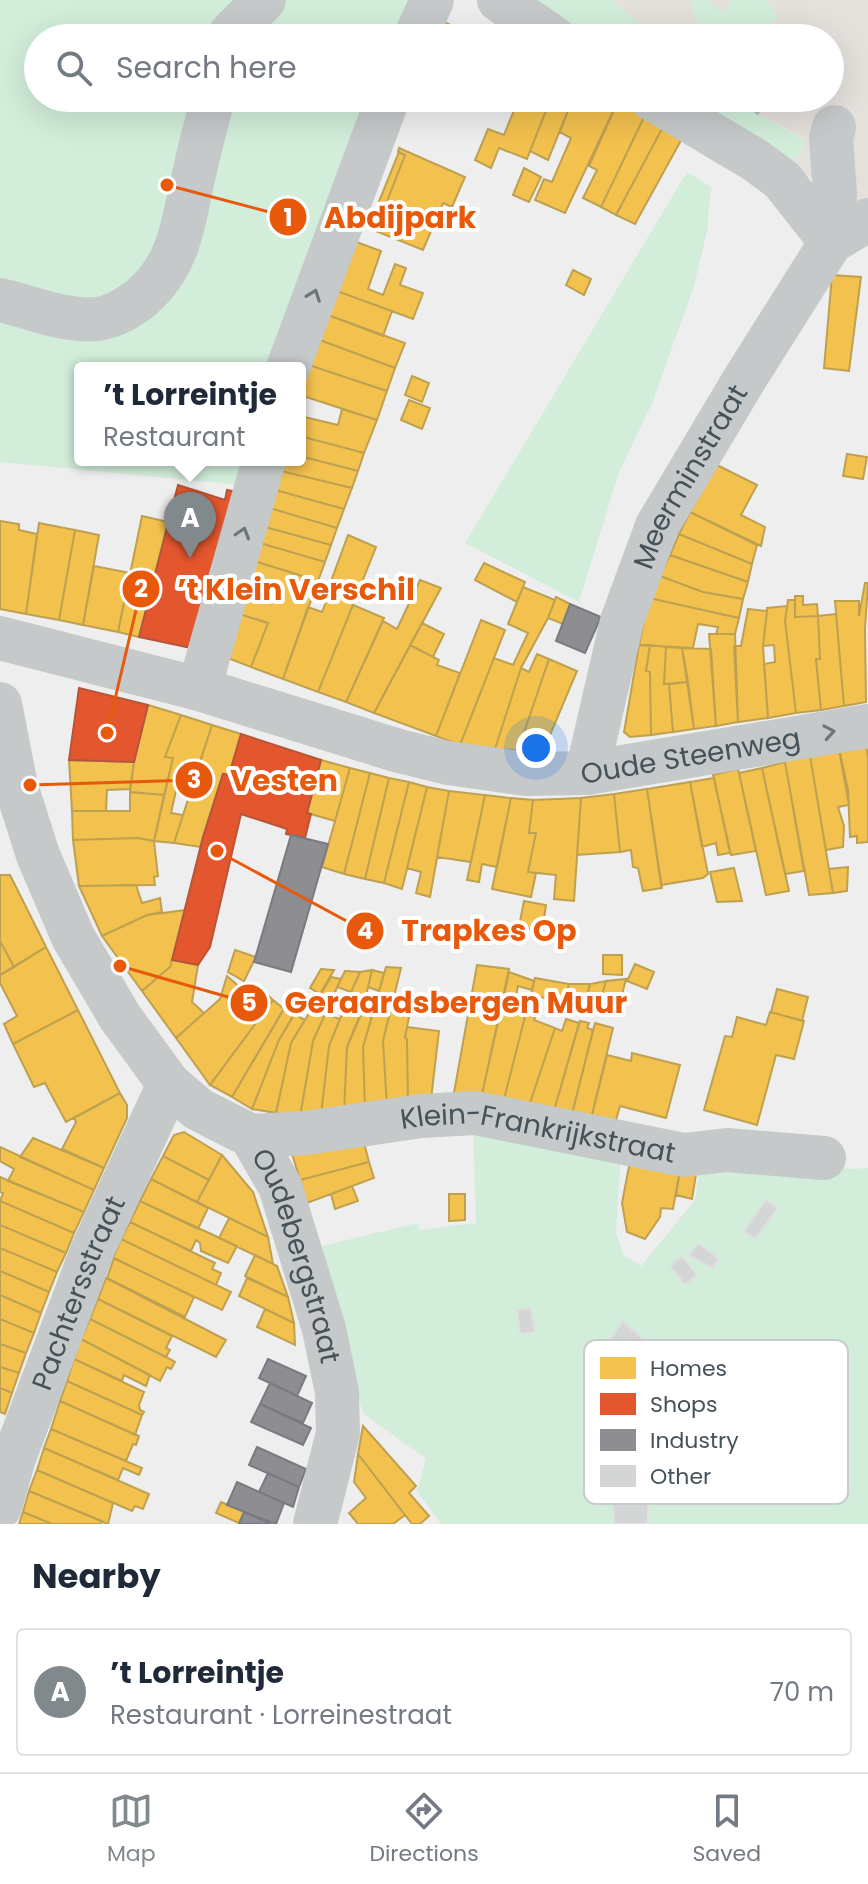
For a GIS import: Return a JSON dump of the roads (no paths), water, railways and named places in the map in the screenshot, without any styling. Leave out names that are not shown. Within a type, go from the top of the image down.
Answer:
[{"type":"street","points":[[240,24],[264,0]]},
{"type":"street","points":[[421,24],[432,0]]},
{"type":"street","points":[[499,0],[534,24]]},
{"type":"street","points":[[0,300],[51,315],[97,319],[126,310],[146,293],[170,265],[185,220],[209,112]]},
{"type":"street","points":[[290,362],[383,112]]},
{"type":"street","points":[[674,112],[755,160],[850,231]]},
{"type":"street","points":[[834,127],[831,138],[835,193],[850,231]]},
{"type":"street","name":"Meerminstraat","points":[[587,773],[622,621],[657,526],[744,380],[850,231]]},
{"type":"street","points":[[199,689],[262,466]]},
{"type":"street","name":"Oude Steenweg","points":[[1,651],[199,689],[399,751],[448,763],[526,774],[587,773],[868,726]]},
{"type":"street","name":"Oudebergstraat","points":[[0,704],[8,792],[73,937],[120,1017],[169,1084],[198,1109],[251,1136],[280,1186],[324,1329],[337,1392],[338,1433],[315,1524]]},
{"type":"street","name":"Pachtersstraat","points":[[0,1507],[14,1458],[92,1251],[169,1084]]},
{"type":"street","name":"Klein-Frankrijkstraat","points":[[251,1136],[306,1133],[421,1116],[475,1113],[684,1155],[727,1150],[824,1158]]},
{"type":"place","name":"Abdijpark","points":[[167,185]]},
{"type":"place","name":"’t Lorreintje","points":[[190,558]]},
{"type":"place","name":"’t Klein Verschil","points":[[107,733]]},
{"type":"place","name":"Vesten","points":[[30,785]]},
{"type":"place","name":"Trapkes Op","points":[[217,851]]},
{"type":"place","name":"Geraardsbergen Muur","points":[[120,966]]}]
